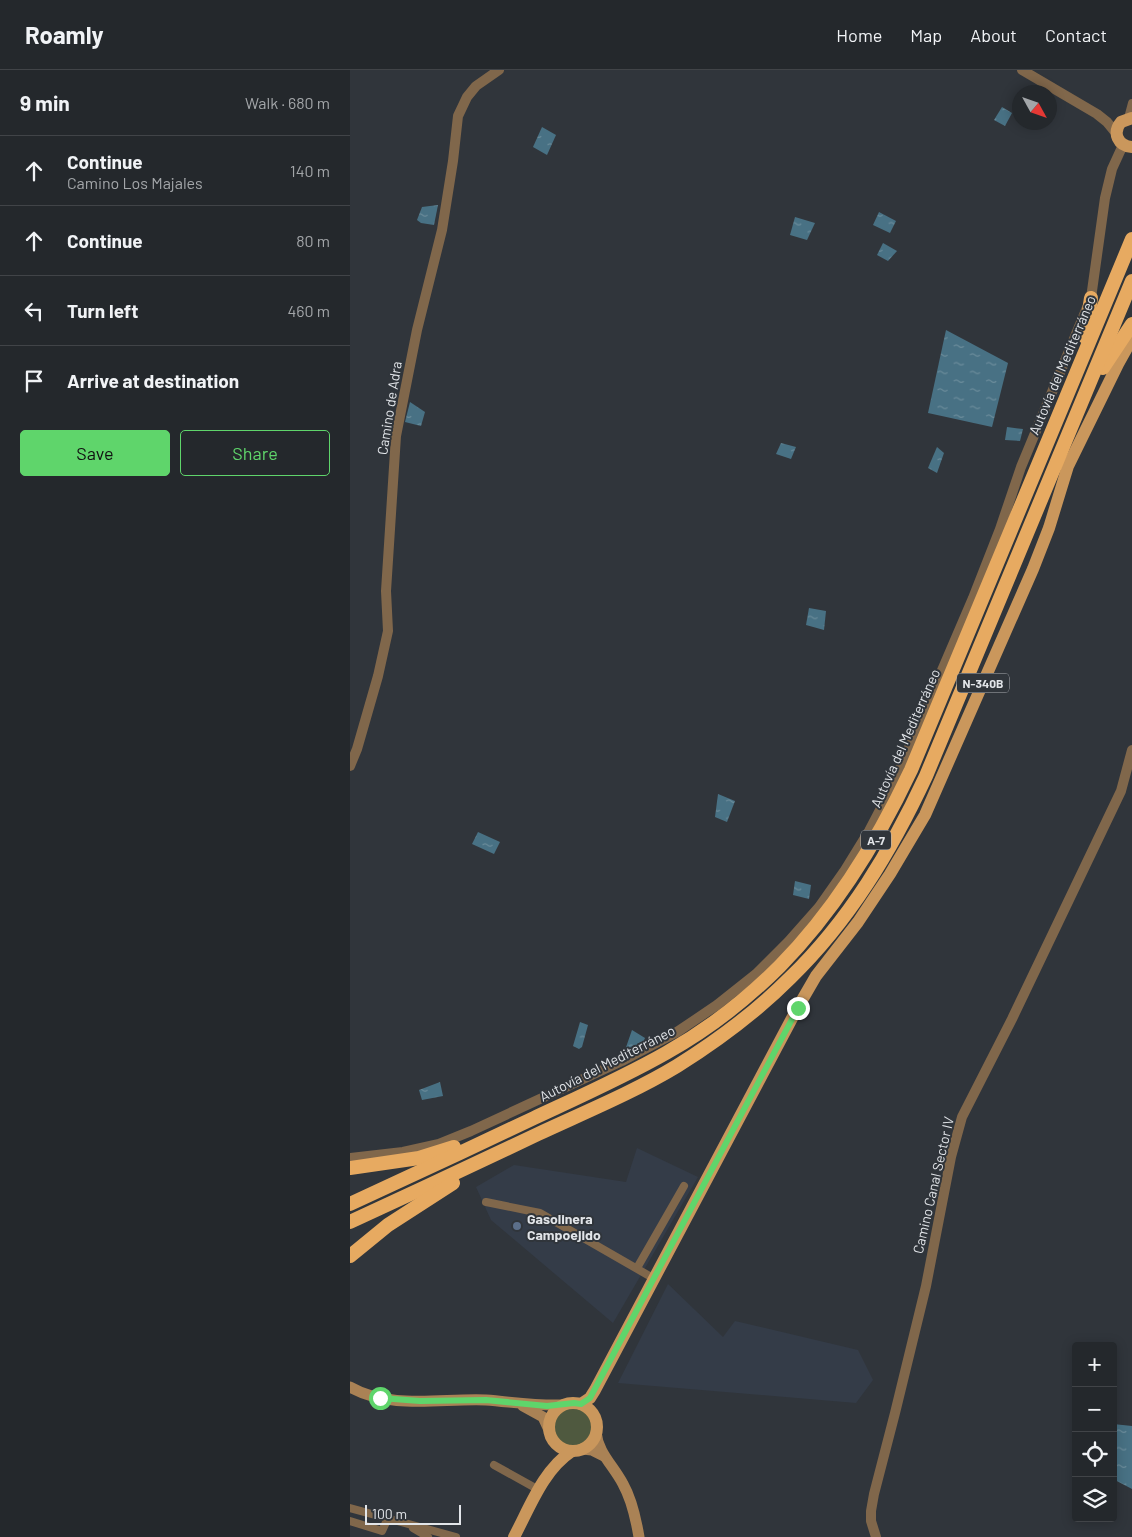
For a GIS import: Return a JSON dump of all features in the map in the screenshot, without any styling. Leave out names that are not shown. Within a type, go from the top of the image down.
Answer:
[{"type":"highway","name":"Autovía del Mediterráneo","points":[[350,1204],[548,1112],[667,1053],[722,1015],[778,967],[819,922],[839,897],[878,837],[912,770],[1132,239]]},
{"type":"highway","name":"A-7","points":[[350,1222],[555,1126],[675,1067],[732,1028],[790,979],[832,933],[852,907],[892,845],[926,776],[1132,281]]},
{"type":"highway","points":[[1071,386],[1088,324],[1091,298]]},
{"type":"highway","points":[[1075,419],[1099,374],[1132,324]]},
{"type":"highway","points":[[350,1168],[419,1158],[446,1150],[548,1112]]},
{"type":"highway","points":[[350,1256],[388,1225],[438,1192],[555,1126]]},
{"type":"main road","points":[[1127,146],[1117,138],[1116,133],[1118,125],[1130,119]]},
{"type":"main road","name":"N-340B","points":[[596,1432],[596,1424],[586,1408],[592,1400],[595,1390],[653,1278],[816,976],[858,922],[890,874],[925,815],[1032,569],[1048,528],[1068,466],[1132,339]]},
{"type":"main road","points":[[350,1386],[380,1398],[420,1401],[486,1400],[519,1404],[562,1405],[574,1403],[586,1408]]},
{"type":"main road","points":[[519,1404],[543,1417],[551,1435],[564,1449],[592,1450],[604,1456]]},
{"type":"main road","points":[[549,1472],[553,1457],[551,1415],[562,1405]]},
{"type":"main road","points":[[514,1537],[549,1472],[561,1458],[593,1439],[596,1432]]},
{"type":"main road","points":[[596,1432],[598,1445],[626,1492],[635,1517],[639,1537]]},
{"type":"street","name":"Camino de Adra","points":[[350,766],[357,749],[378,676],[388,631],[386,591],[396,436],[417,330],[442,230],[458,116],[467,97],[476,86],[499,70]]},
{"type":"street","points":[[1022,70],[1088,108],[1107,122],[1116,133]]},
{"type":"street","points":[[1088,108],[1107,116],[1130,119],[1132,103]]},
{"type":"street","points":[[350,1158],[402,1152],[439,1144],[622,1061],[677,1032],[717,1005],[756,974],[819,907],[869,831],[892,788],[973,598],[1000,529],[1021,467],[1091,298],[1105,198],[1112,169],[1127,146]]},
{"type":"street","name":"Camino Canal Sector IV","points":[[876,1537],[871,1522],[874,1494],[926,1286],[951,1157],[962,1116],[1012,1019],[1121,791],[1132,750]]},
{"type":"street","points":[[638,1268],[684,1186]]},
{"type":"street","points":[[486,1202],[540,1213],[653,1278]]},
{"type":"street","points":[[494,1465],[539,1490]]},
{"type":"street","points":[[350,1508],[456,1537]]},
{"type":"street","points":[[350,1521],[380,1534],[388,1518]]},
{"type":"street","points":[[403,1522],[428,1537]]},
{"type":"shaded area","points":[[637,1148],[698,1177],[613,1323],[491,1220],[476,1187],[514,1165],[626,1182]]},
{"type":"shaded area","points":[[668,1284],[723,1337],[735,1321],[858,1350],[873,1380],[856,1403],[618,1383]]},
{"type":"green space","points":[[573,1408],[586,1414],[592,1427],[586,1440],[573,1446],[560,1440],[554,1427],[560,1414]]},
{"type":"water","points":[[1002,107],[1012,113],[1005,126],[994,120]]},
{"type":"water","points":[[542,127],[556,135],[547,155],[533,147]]},
{"type":"water","points":[[438,205],[434,225],[421,223],[417,220],[422,207]]},
{"type":"water","points":[[879,212],[896,221],[890,233],[873,225]]},
{"type":"water","points":[[795,217],[815,223],[807,240],[790,235]]},
{"type":"water","points":[[883,243],[897,251],[888,261],[877,255]]},
{"type":"water","points":[[946,330],[1008,363],[992,427],[928,413]]},
{"type":"water","points":[[410,402],[425,412],[421,426],[405,422]]},
{"type":"water","points":[[1007,427],[1023,429],[1020,441],[1005,440]]},
{"type":"water","points":[[781,443],[796,447],[791,459],[776,454]]},
{"type":"water","points":[[937,447],[944,453],[937,473],[928,468]]},
{"type":"water","points":[[809,608],[826,611],[824,630],[806,625]]},
{"type":"water","points":[[718,794],[735,801],[727,822],[715,817]]},
{"type":"water","points":[[478,832],[500,842],[494,854],[472,844]]},
{"type":"water","points":[[795,881],[811,885],[809,899],[793,895]]},
{"type":"water","points":[[580,1022],[588,1025],[582,1047],[579,1049],[573,1046]]},
{"type":"water","points":[[632,1030],[645,1038],[642,1045],[624,1053]]},
{"type":"water","points":[[440,1082],[443,1096],[422,1100],[419,1090]]},
{"type":"water","points":[[1117,1424],[1132,1426],[1132,1489],[1117,1481]]},
{"type":"place","name":"Gasolinera Campoejido","points":[[517,1226]]},
{"type":"route","points":[[380,1398],[420,1401],[486,1400],[547,1406],[568,1403],[581,1404],[590,1398],[764,1068],[798,1008]]}]
